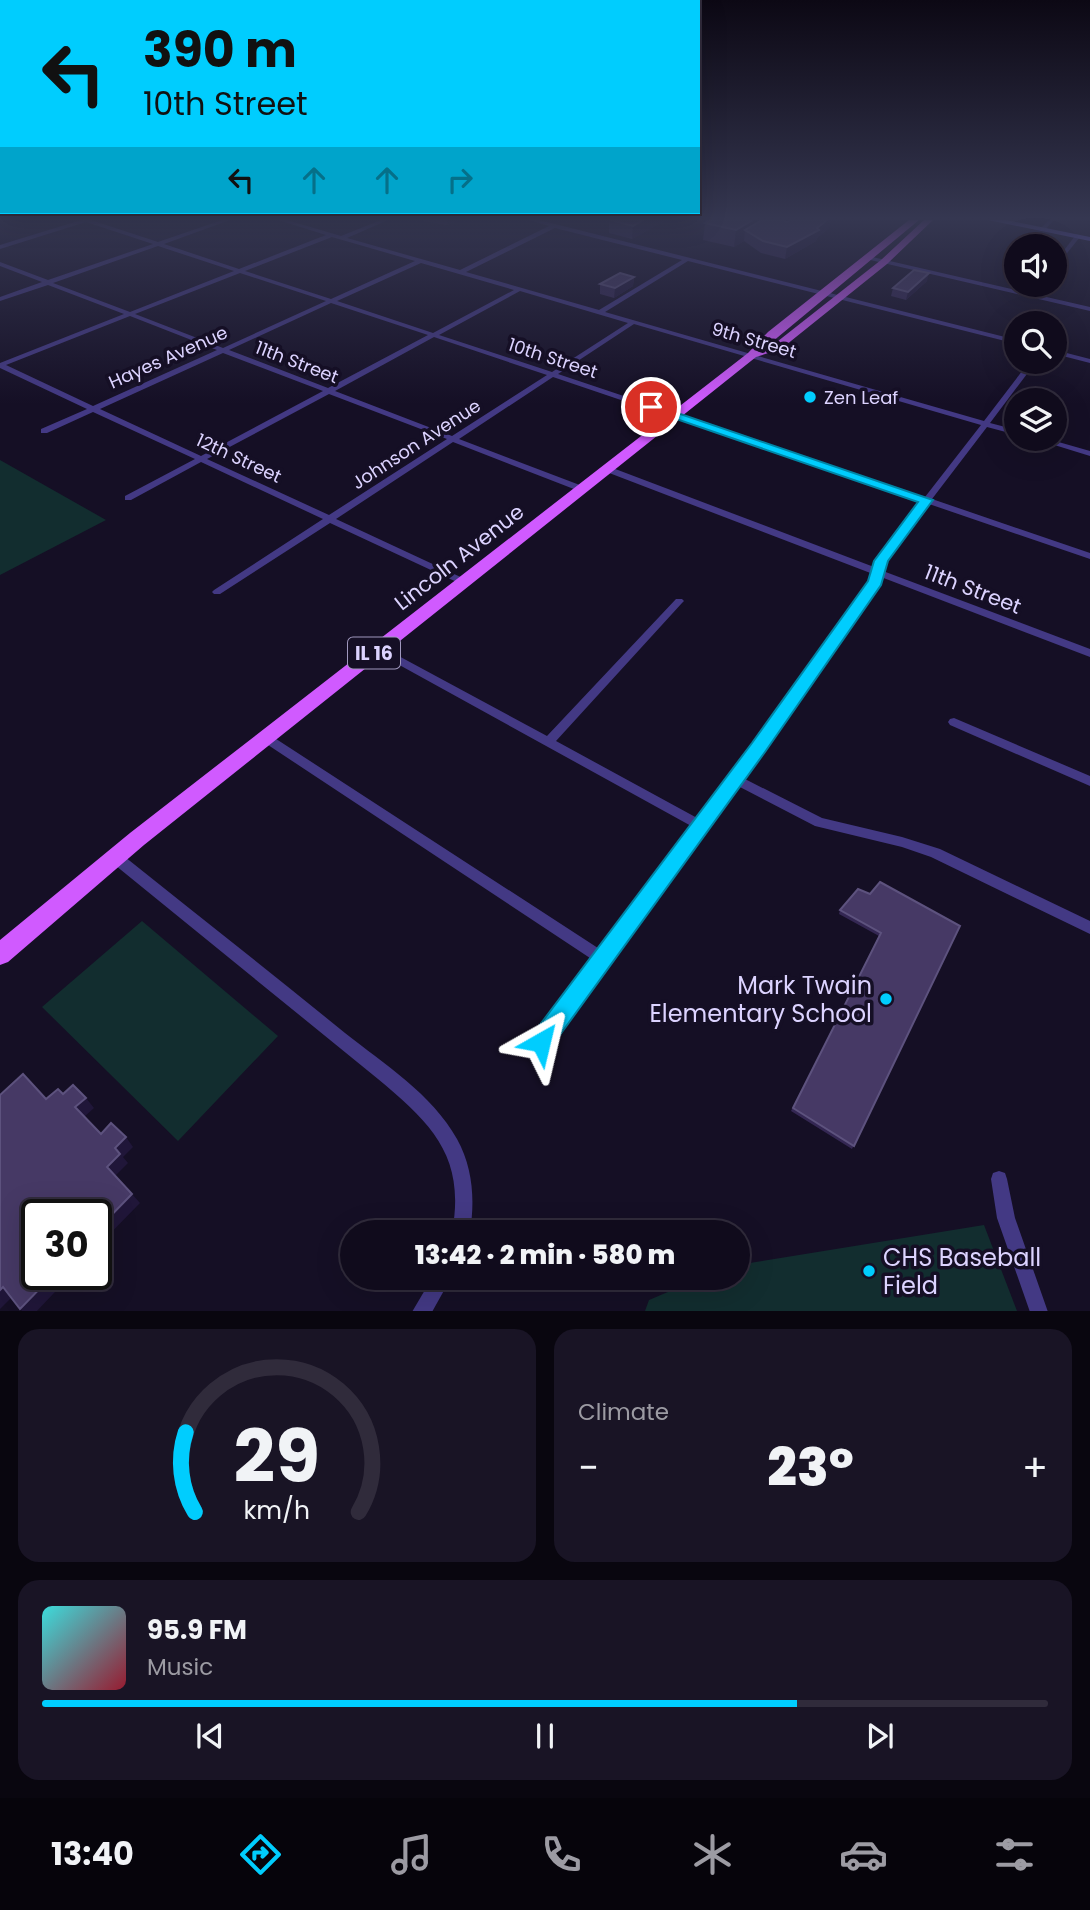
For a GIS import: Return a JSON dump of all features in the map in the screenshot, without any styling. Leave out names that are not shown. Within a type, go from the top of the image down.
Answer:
[{"type":"main road","name":"Lincoln Avenue","points":[[0,954],[115,857],[752,355],[762,341],[838,281]]},
{"type":"main road","name":"Lincoln Avenue","points":[[752,355],[777,347],[861,281]]},
{"type":"street","points":[[0,365],[213,281]]},
{"type":"street","name":"10th Street","points":[[270,281],[676,415],[1090,556]]},
{"type":"street","name":"Hayes Avenue","points":[[44,431],[375,281]]},
{"type":"street","name":"9th Street","points":[[493,281],[1004,429]]},
{"type":"street","points":[[600,312],[651,281]]},
{"type":"street","points":[[774,281],[1004,339]]},
{"type":"street","points":[[968,281],[1004,289]]},
{"type":"street","points":[[0,299],[49,282]]},
{"type":"street","name":"11th Street","points":[[49,282],[582,489]]},
{"type":"street","points":[[128,498],[520,289]]},
{"type":"street","points":[[1037,297],[1090,309]]},
{"type":"street","name":"Johnson Avenue","points":[[217,592],[633,321]]},
{"type":"street","points":[[1067,355],[1090,361]]},
{"type":"street","name":"12th Street","points":[[0,365],[464,582]]},
{"type":"street","points":[[541,1042],[735,779],[879,572],[881,561],[1024,374]]},
{"type":"street","points":[[1067,447],[1090,454]]},
{"type":"street","name":"11th Street","points":[[607,469],[1090,653]]},
{"type":"street","points":[[548,742],[679,601]]},
{"type":"street","points":[[378,649],[701,826]]},
{"type":"street","points":[[954,722],[1090,781]]},
{"type":"street","points":[[265,738],[603,958]]},
{"type":"street","points":[[735,779],[820,822],[936,853],[1090,928]]},
{"type":"street","points":[[115,857],[307,1011],[412,1099],[438,1126],[446,1136],[462,1170],[464,1220]]},
{"type":"street","points":[[999,1180],[1006,1218],[1039,1311]]},
{"type":"street","points":[[421,1311],[434,1290]]},
{"type":"green space","points":[[0,460],[106,520],[0,575]]},
{"type":"green space","points":[[142,921],[278,1036],[178,1141],[42,1007]]},
{"type":"green space","name":"CHS Baseball Field","points":[[984,1225],[1017,1311],[645,1311],[649,1300],[673,1290],[750,1290],[750,1263]]},
{"type":"building","points":[[605,281],[627,281],[615,288],[600,284]]},
{"type":"building","points":[[901,281],[920,281],[908,292],[893,288]]},
{"type":"building","name":"Mark Twain Elementary School","points":[[880,882],[960,926],[854,1146],[793,1108],[881,933],[840,910],[858,889],[870,894]]},
{"type":"building","points":[[23,1074],[46,1099],[58,1089],[63,1094],[73,1085],[86,1098],[75,1107],[101,1134],[111,1123],[126,1137],[115,1148],[120,1154],[107,1167],[132,1194],[112,1215],[112,1199],[21,1199],[21,1290],[38,1290],[20,1309],[3,1287],[0,1290],[0,1095]]},
{"type":"place","name":"Zen Leaf","points":[[810,397]]},
{"type":"place","name":"Mark Twain Elementary School","points":[[886,999]]},
{"type":"place","name":"CHS Baseball Field","points":[[869,1271]]},
{"type":"route","points":[[541,1042],[758,747],[875,582],[881,561],[926,500],[651,407]]}]
